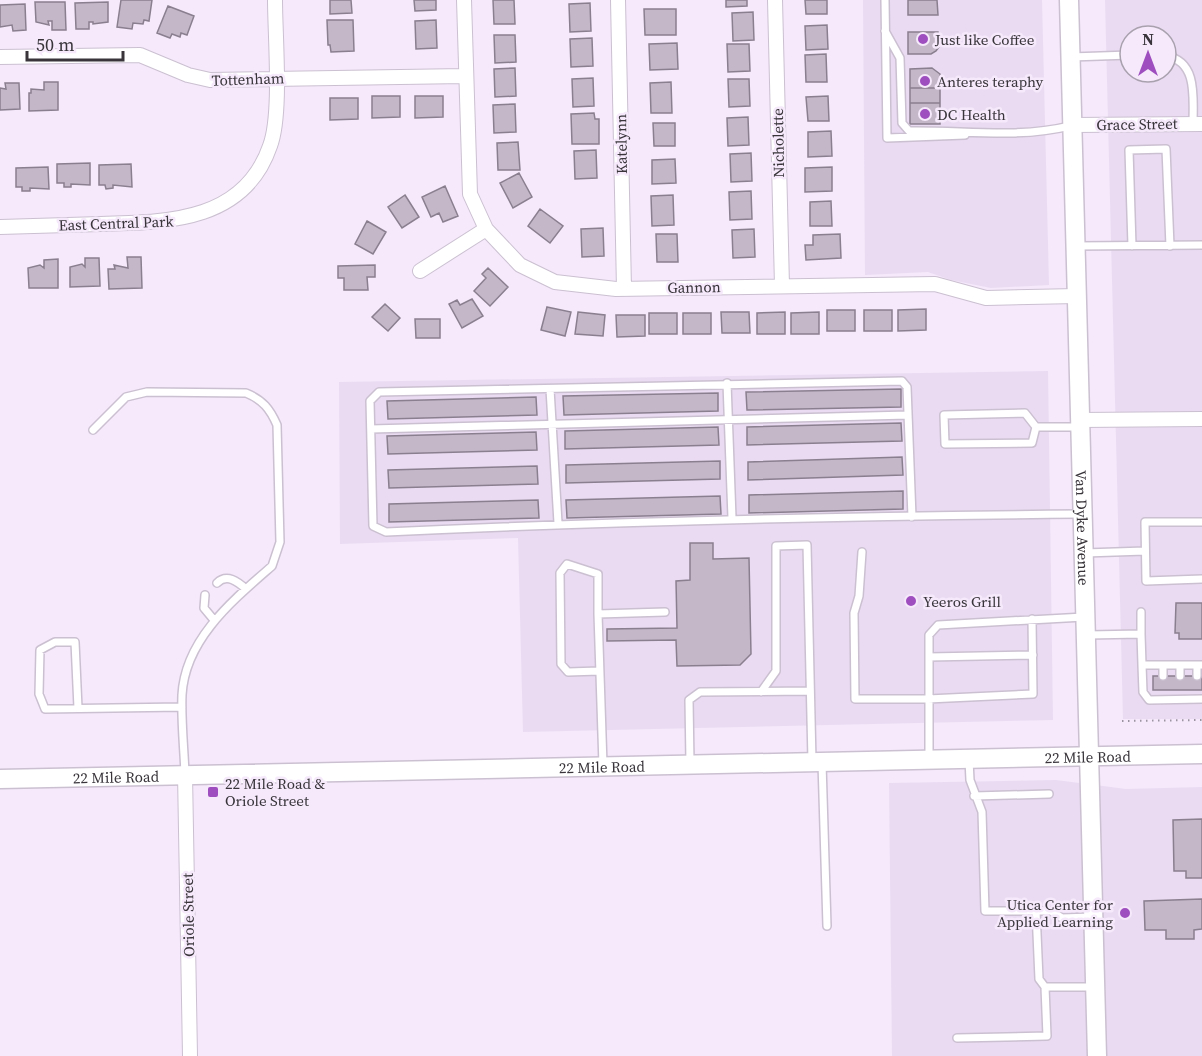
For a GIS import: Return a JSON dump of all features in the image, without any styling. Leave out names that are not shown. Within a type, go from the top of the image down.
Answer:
[{"type":"street","name":"East Central Park","points":[[0,227],[171,222],[187,219],[222,204],[247,184],[271,145],[275,78],[274,0]]},
{"type":"street","name":"Gannon","points":[[464,0],[470,195],[486,229],[520,265],[555,282],[624,288],[935,284],[986,298],[1077,296]]},
{"type":"street","name":"Katelynn","points":[[618,0],[624,288]]},
{"type":"street","name":"Nicholette","points":[[776,0],[782,286]]},
{"type":"street","name":"Van Dyke Avenue","points":[[1069,0],[1097,1056]]},
{"type":"street","name":"Tottenham","points":[[0,57],[140,55],[202,80],[465,76]]},
{"type":"street","name":"Grace Street","points":[[1072,125],[1198,124]]},
{"type":"street","points":[[420,271],[486,229]]},
{"type":"street","points":[[1079,424],[1202,419]]},
{"type":"street","name":"22 Mile Road","points":[[0,779],[817,760],[1202,754]]},
{"type":"street","name":"Oriole Street","points":[[185,774],[190,1056]]},
{"type":"lane","points":[[885,0],[887,138],[956,137],[968,134]]},
{"type":"lane","points":[[885,31],[900,58],[904,128],[948,130],[968,134],[1040,133],[1072,125]]},
{"type":"lane","points":[[1071,57],[1118,55]]},
{"type":"lane","points":[[1178,60],[1189,70],[1198,124]]},
{"type":"lane","points":[[1132,246],[1129,150],[1166,149],[1170,246]]},
{"type":"lane","points":[[1076,246],[1202,245]]},
{"type":"lane","points":[[912,517],[907,387],[902,381],[379,392],[370,401],[373,526],[386,532],[558,523],[732,518],[912,517],[1082,514]]},
{"type":"lane","points":[[727,383],[732,518]]},
{"type":"lane","points":[[550,389],[558,523]]},
{"type":"lane","points":[[93,430],[126,396],[147,392],[246,393],[260,399],[271,412],[277,425],[280,542],[272,566],[214,620],[191,657],[184,678],[182,706],[185,774]]},
{"type":"lane","points":[[1025,413],[1036,427],[1032,443],[945,444],[944,415],[1025,413]]},
{"type":"lane","points":[[370,429],[908,415]]},
{"type":"lane","points":[[1036,427],[1079,424]]},
{"type":"lane","points":[[1202,522],[1145,522],[1146,581],[1202,579]]},
{"type":"lane","points":[[761,692],[776,671],[776,546],[807,545],[810,691],[817,760],[827,926]]},
{"type":"lane","points":[[1082,553],[1145,551]]},
{"type":"lane","points":[[862,552],[859,596],[854,613],[855,699],[928,699],[1033,694],[1032,619]]},
{"type":"lane","points":[[599,671],[568,672],[561,664],[560,573],[567,564],[598,574],[603,765]]},
{"type":"lane","points":[[217,583],[227,579],[236,580],[246,589]]},
{"type":"lane","points":[[205,595],[204,608],[214,620]]},
{"type":"lane","points":[[598,614],[664,612]]},
{"type":"lane","points":[[1141,612],[1143,692],[1149,700],[1200,699],[1197,690]]},
{"type":"lane","points":[[929,758],[929,635],[938,625],[1032,619],[1141,634]]},
{"type":"lane","points":[[78,708],[75,642],[55,642],[40,650],[39,694],[45,709],[182,706]]},
{"type":"lane","points":[[929,657],[1033,655]]},
{"type":"lane","points":[[1142,665],[1199,665],[1197,676]]},
{"type":"lane","points":[[1163,665],[1163,676]]},
{"type":"lane","points":[[1180,665],[1180,676]]},
{"type":"lane","points":[[1164,690],[1164,700]]},
{"type":"lane","points":[[1180,690],[1181,700]]},
{"type":"lane","points":[[690,763],[689,700],[700,692],[810,691]]},
{"type":"lane","points":[[969,757],[974,796],[982,812],[985,911],[1051,911],[1062,918],[1094,917]]},
{"type":"lane","points":[[974,796],[1049,794]]},
{"type":"lane","points":[[957,1038],[1047,1036],[1045,987],[1040,979],[1036,911]]},
{"type":"lane","points":[[1045,987],[1096,987]]},
{"type":"path","points":[[1122,721],[1202,720]]},
{"type":"shaded area","points":[[863,0],[1042,0],[1049,285],[991,288],[951,280],[928,272],[865,275]]},
{"type":"shaded area","points":[[1105,0],[1202,0],[1202,719],[1123,719]]},
{"type":"shaded area","points":[[1048,371],[1053,720],[523,732],[518,538],[340,544],[339,382]]},
{"type":"shaded area","points":[[1056,780],[1126,789],[1202,787],[1202,1056],[892,1056],[889,783]]},
{"type":"building","points":[[121,0],[152,0],[149,21],[144,20],[143,24],[133,23],[132,29],[117,27]]},
{"type":"building","points":[[330,0],[351,0],[352,13],[330,14]]},
{"type":"building","points":[[414,0],[436,0],[436,10],[415,11]]},
{"type":"building","points":[[493,0],[514,0],[515,24],[494,24]]},
{"type":"building","points":[[726,0],[747,0],[747,6],[726,7]]},
{"type":"building","points":[[805,0],[827,0],[827,14],[806,14]]},
{"type":"building","points":[[908,0],[937,0],[938,15],[908,15]]},
{"type":"building","points":[[35,2],[65,2],[66,30],[52,30],[52,21],[48,21],[49,25],[36,22]]},
{"type":"building","points":[[108,2],[108,22],[93,24],[89,22],[89,29],[76,29],[75,3]]},
{"type":"building","points":[[590,3],[591,31],[570,32],[569,4]]},
{"type":"building","points":[[25,4],[26,30],[13,31],[12,25],[0,27],[0,5]]},
{"type":"building","points":[[168,6],[194,16],[187,35],[181,33],[180,37],[172,34],[170,38],[157,33]]},
{"type":"building","points":[[644,9],[676,9],[676,35],[645,35]]},
{"type":"building","points":[[753,12],[754,40],[733,41],[732,13]]},
{"type":"building","points":[[327,20],[353,20],[354,51],[331,52],[330,45],[328,45]]},
{"type":"building","points":[[436,20],[437,48],[416,49],[415,21]]},
{"type":"building","points":[[827,25],[828,49],[806,50],[805,26]]},
{"type":"building","name":"Just like Coffee","points":[[908,32],[938,32],[939,47],[931,54],[908,54]]},
{"type":"building","points":[[494,35],[515,35],[516,62],[495,63]]},
{"type":"building","points":[[592,38],[593,66],[571,67],[570,39]]},
{"type":"building","points":[[677,43],[678,69],[650,70],[649,44]]},
{"type":"building","points":[[727,44],[749,44],[750,71],[728,72]]},
{"type":"building","points":[[826,54],[827,82],[806,82],[805,55]]},
{"type":"building","points":[[515,68],[516,96],[495,97],[494,69]]},
{"type":"building","name":"Anteres teraphy","points":[[932,68],[940,74],[940,88],[910,88],[910,69]]},
{"type":"building","points":[[593,78],[594,106],[573,107],[572,79]]},
{"type":"building","points":[[728,79],[749,79],[750,106],[729,107]]},
{"type":"building","points":[[44,82],[58,82],[58,110],[29,111],[31,89],[44,90]]},
{"type":"building","points":[[671,82],[672,113],[651,113],[650,83]]},
{"type":"building","points":[[5,83],[19,83],[20,109],[0,110],[0,88],[6,89]]},
{"type":"building","points":[[910,88],[940,88],[940,103],[910,103]]},
{"type":"building","points":[[372,96],[400,96],[400,117],[372,118]]},
{"type":"building","points":[[415,96],[443,96],[443,117],[415,118]]},
{"type":"building","points":[[828,96],[829,121],[808,121],[806,97]]},
{"type":"building","points":[[330,98],[358,98],[358,119],[330,120]]},
{"type":"building","name":"DC Health","points":[[910,103],[940,103],[940,124],[910,124]]},
{"type":"building","points":[[515,104],[516,132],[494,133],[493,105]]},
{"type":"building","points":[[594,113],[595,119],[599,119],[599,144],[572,144],[571,114]]},
{"type":"building","points":[[748,117],[749,145],[728,146],[727,118]]},
{"type":"building","points":[[653,123],[675,123],[675,146],[654,146]]},
{"type":"building","points":[[831,131],[832,156],[808,157],[808,132]]},
{"type":"building","points":[[518,142],[520,170],[498,170],[497,143]]},
{"type":"building","points":[[596,150],[597,178],[575,179],[574,151]]},
{"type":"building","points":[[751,153],[752,181],[731,182],[730,154]]},
{"type":"building","points":[[675,159],[676,183],[652,184],[652,160]]},
{"type":"building","points":[[90,163],[90,185],[71,184],[71,187],[64,187],[64,183],[57,183],[57,164]]},
{"type":"building","points":[[131,164],[132,187],[113,185],[113,188],[106,189],[105,185],[99,185],[99,165]]},
{"type":"building","points":[[48,167],[49,189],[30,188],[30,191],[22,191],[22,187],[16,187],[16,168]]},
{"type":"building","points":[[832,167],[832,191],[805,192],[805,168]]},
{"type":"building","points":[[519,173],[532,197],[513,208],[500,183]]},
{"type":"building","points":[[445,186],[458,216],[443,222],[439,213],[431,217],[422,197]]},
{"type":"building","points":[[751,191],[752,219],[730,220],[729,192]]},
{"type":"building","points":[[405,195],[419,217],[402,228],[388,207]]},
{"type":"building","points":[[673,195],[674,225],[652,226],[651,196]]},
{"type":"building","points":[[831,201],[832,226],[810,226],[810,202]]},
{"type":"building","points":[[540,209],[563,226],[550,243],[528,226]]},
{"type":"building","points":[[367,221],[386,232],[373,254],[355,244]]},
{"type":"building","points":[[603,228],[604,256],[582,257],[581,229]]},
{"type":"building","points":[[754,229],[755,257],[733,258],[732,230]]},
{"type":"building","points":[[656,234],[677,234],[678,262],[657,262]]},
{"type":"building","points":[[840,234],[841,258],[806,260],[805,245],[813,245],[813,235]]},
{"type":"building","points":[[127,257],[141,257],[142,288],[109,289],[108,269],[115,269],[114,265],[128,268]]},
{"type":"building","points":[[85,258],[99,258],[100,286],[70,287],[70,267],[82,264],[85,267]]},
{"type":"building","points":[[58,259],[58,288],[29,288],[28,268],[40,265],[44,268],[44,260]]},
{"type":"building","points":[[375,265],[375,277],[367,277],[368,290],[344,290],[344,278],[338,278],[338,266]]},
{"type":"building","points":[[488,268],[508,287],[490,306],[474,291],[486,278],[482,274]]},
{"type":"building","points":[[472,299],[483,316],[462,328],[449,304],[457,300],[460,305]]},
{"type":"building","points":[[385,304],[400,318],[388,331],[372,317]]},
{"type":"building","points":[[547,307],[571,312],[565,336],[541,330]]},
{"type":"building","points":[[926,309],[926,330],[898,331],[898,310]]},
{"type":"building","points":[[827,310],[855,310],[855,331],[827,331]]},
{"type":"building","points":[[864,310],[892,310],[892,331],[864,331]]},
{"type":"building","points":[[578,312],[605,315],[603,336],[575,334]]},
{"type":"building","points":[[721,312],[749,312],[750,333],[722,333]]},
{"type":"building","points":[[785,312],[785,334],[757,334],[757,313]]},
{"type":"building","points":[[819,312],[819,334],[791,334],[791,313]]},
{"type":"building","points":[[649,313],[677,313],[677,334],[649,334]]},
{"type":"building","points":[[683,313],[711,313],[711,334],[683,334]]},
{"type":"building","points":[[616,315],[645,315],[645,336],[617,337]]},
{"type":"building","points":[[415,319],[440,319],[440,338],[416,338]]},
{"type":"building","points":[[901,389],[901,407],[747,410],[746,392]]},
{"type":"building","points":[[718,393],[718,411],[564,415],[563,396]]},
{"type":"building","points":[[536,397],[537,415],[388,419],[387,401]]},
{"type":"building","points":[[901,423],[902,441],[747,445],[747,427]]},
{"type":"building","points":[[718,427],[719,445],[565,449],[565,431]]},
{"type":"building","points":[[536,432],[537,450],[388,454],[387,436]]},
{"type":"building","points":[[902,457],[903,475],[748,480],[748,462]]},
{"type":"building","points":[[720,461],[720,479],[566,483],[566,465]]},
{"type":"building","points":[[537,466],[538,484],[389,488],[388,470]]},
{"type":"building","points":[[903,491],[903,509],[749,513],[749,495]]},
{"type":"building","points":[[720,496],[721,514],[567,518],[566,500]]},
{"type":"building","points":[[538,500],[539,518],[389,522],[389,504]]},
{"type":"building","points":[[690,543],[713,543],[713,559],[749,558],[751,654],[740,665],[677,666],[676,640],[607,641],[607,629],[677,628],[676,581],[690,580]]},
{"type":"building","points":[[1176,603],[1202,603],[1202,639],[1179,639],[1179,633],[1175,633]]},
{"type":"building","points":[[1153,676],[1202,676],[1202,690],[1153,690]]},
{"type":"building","points":[[1202,819],[1202,878],[1186,878],[1186,871],[1174,871],[1173,820]]},
{"type":"building","points":[[1202,899],[1202,929],[1194,930],[1194,939],[1166,939],[1166,930],[1145,930],[1144,901]]},
{"type":"place","name":"Just like Coffee","points":[[923,39]]},
{"type":"place","name":"Anteres teraphy","points":[[925,81]]},
{"type":"place","name":"DC Health","points":[[925,114]]},
{"type":"place","name":"Yeeros Grill","points":[[911,601]]},
{"type":"place","name":"22 Mile Road & Oriole Street","points":[[213,792]]},
{"type":"place","name":"Utica Center for Applied Learning","points":[[1125,913]]}]
